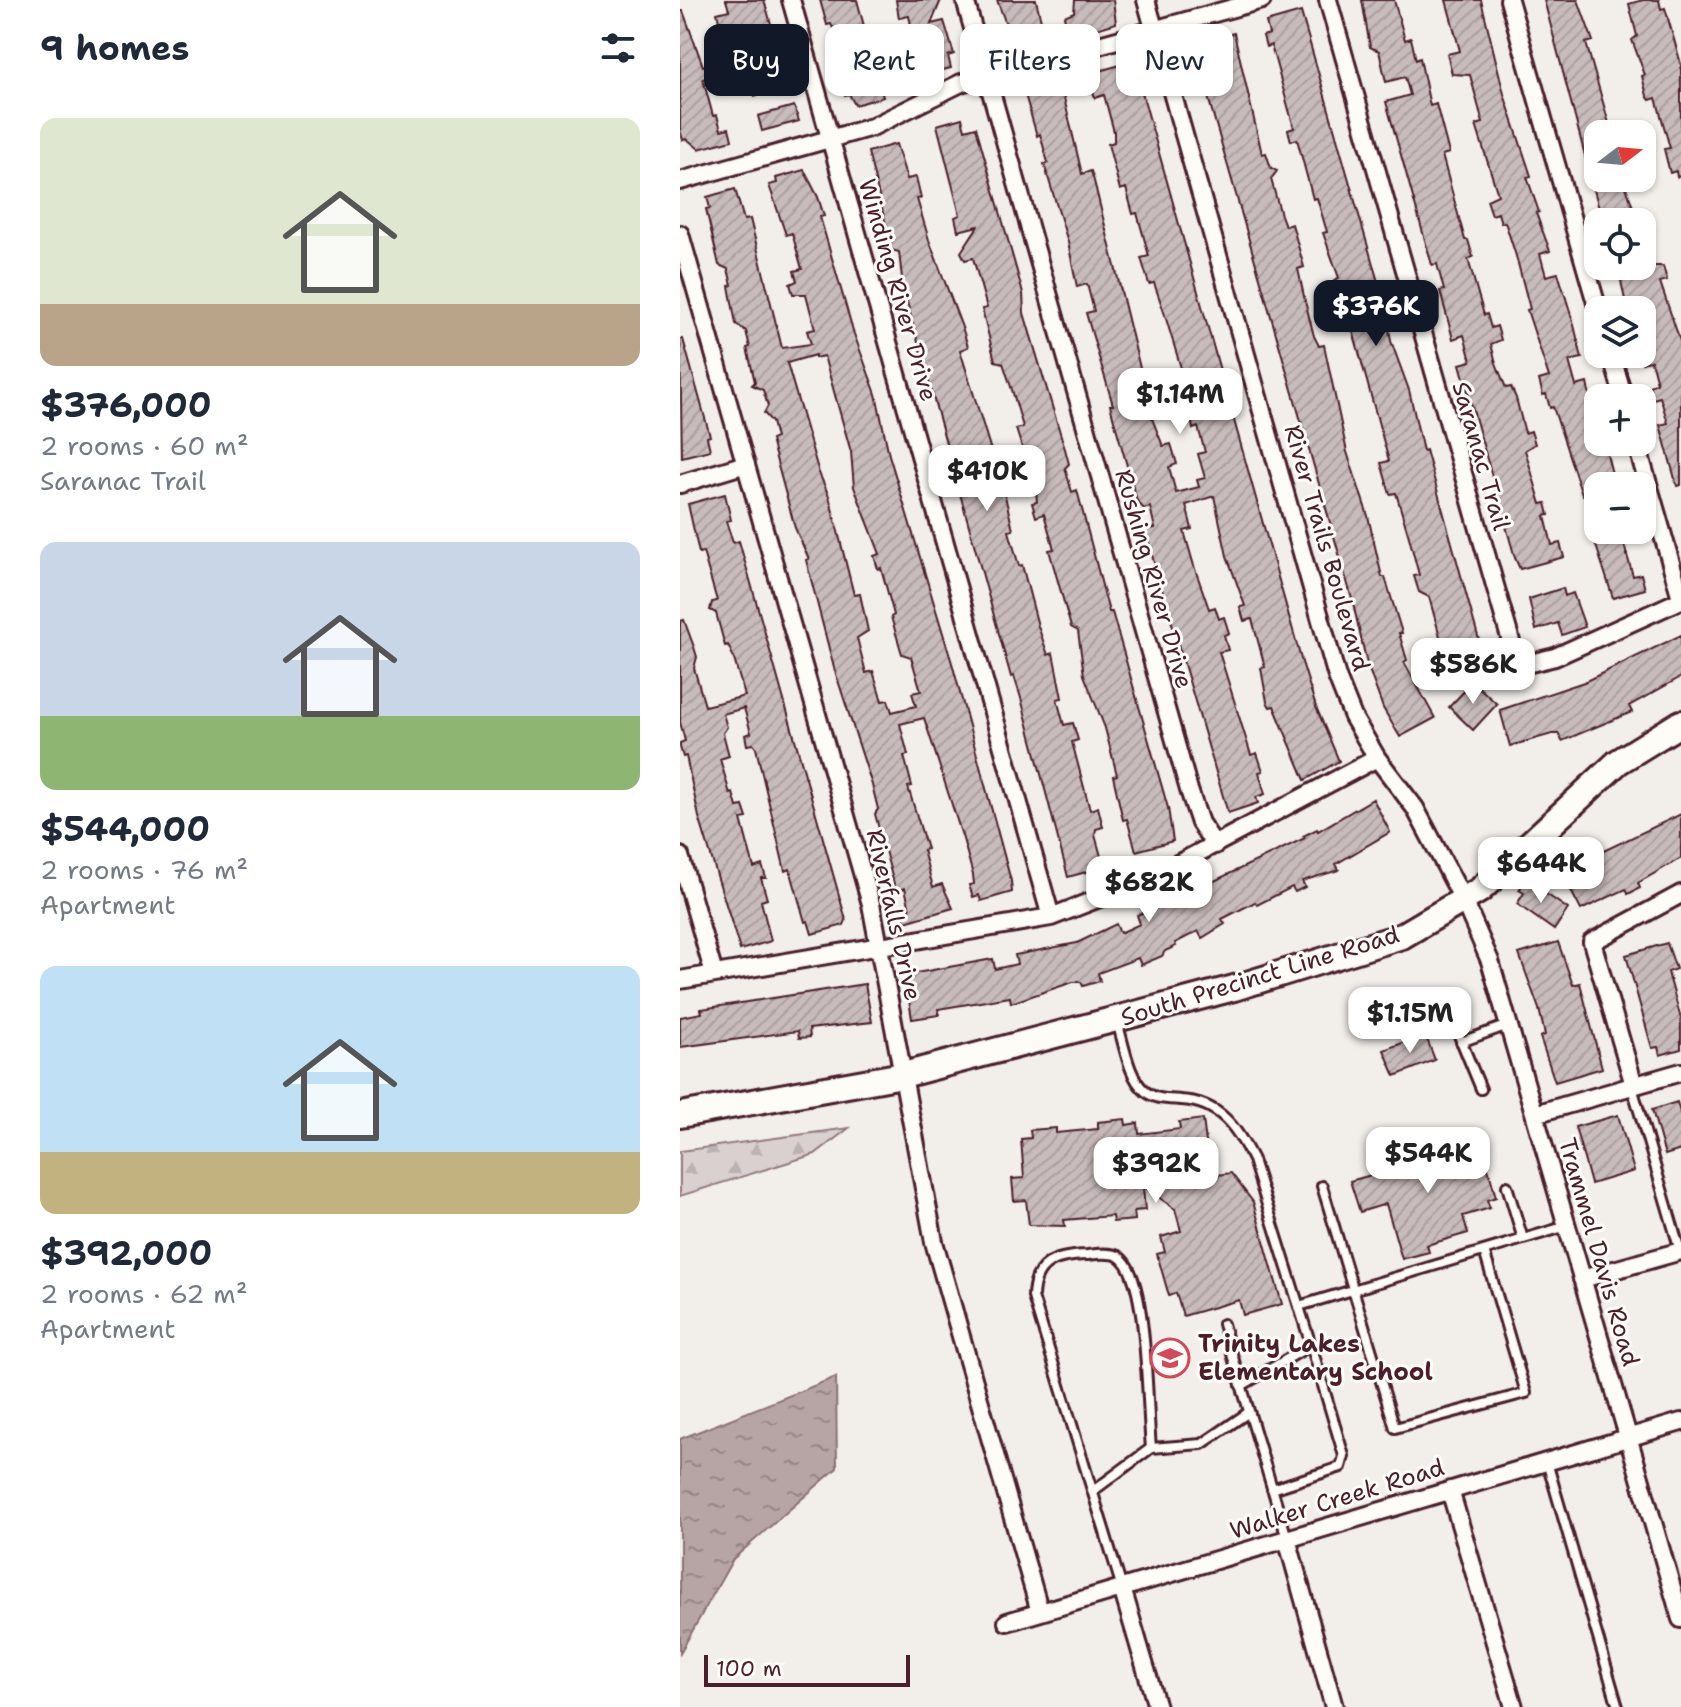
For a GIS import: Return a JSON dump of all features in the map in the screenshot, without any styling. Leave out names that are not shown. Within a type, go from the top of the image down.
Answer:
[{"type":"main road","name":"South Precinct Line Road","points":[[680,1115],[903,1075],[1347,955],[1402,936],[1480,890],[1618,762],[1681,723]]},
{"type":"street","name":"Winding River Drive","points":[[791,0],[1051,917]]},
{"type":"street","name":"Rushing River Drive","points":[[965,0],[972,24]]},
{"type":"street","name":"River Trails Boulevard","points":[[1146,0],[1153,24]]},
{"type":"street","points":[[1176,24],[1262,0]]},
{"type":"street","name":"Saranac Trail","points":[[1328,0],[1518,666],[1555,657],[1681,599]]},
{"type":"street","points":[[1509,0],[1594,296]]},
{"type":"street","points":[[680,181],[872,127],[940,92],[960,86]]},
{"type":"street","name":"Rushing River Drive","points":[[992,96],[1189,790],[1200,823],[1215,845]]},
{"type":"street","name":"River Trails Boulevard","points":[[1174,96],[1337,677],[1353,717],[1377,758],[1415,808],[1464,901]]},
{"type":"street","name":"Riverfalls Drive","points":[[680,234],[871,904],[934,1242],[1040,1612]]},
{"type":"street","points":[[1640,456],[1681,599]]},
{"type":"street","points":[[680,484],[746,464]]},
{"type":"street","points":[[680,980],[1051,917],[1153,877],[1377,758]]},
{"type":"street","points":[[680,856],[714,974]]},
{"type":"street","points":[[1633,1086],[1592,942],[1681,894]]},
{"type":"street","name":"Trammel Davis Road","points":[[1464,901],[1490,961],[1681,1619]]},
{"type":"street","points":[[1535,1114],[1681,1072]]},
{"type":"street","points":[[1582,1279],[1681,1252]]},
{"type":"street","name":"Walker Creek Road","points":[[1007,1622],[1681,1422]]},
{"type":"street","points":[[1450,1490],[1514,1707]]},
{"type":"street","points":[[1287,1539],[1334,1707]]},
{"type":"street","points":[[1122,1588],[1157,1707]]},
{"type":"lane","points":[[1448,1009],[1481,1089]]},
{"type":"lane","points":[[1116,1019],[1134,1075],[1145,1091],[1161,1099],[1207,1104],[1223,1114],[1240,1135],[1253,1160],[1344,1456],[1341,1467],[1272,1489]]},
{"type":"lane","points":[[1461,1042],[1508,1024]]},
{"type":"lane","points":[[1633,1086],[1681,1252]]},
{"type":"lane","points":[[1322,1186],[1395,1428],[1403,1429],[1526,1393],[1484,1251]]},
{"type":"lane","points":[[1507,1186],[1523,1239]]},
{"type":"lane","points":[[1299,1306],[1567,1226]]},
{"type":"lane","points":[[1122,1588],[1033,1297],[1034,1281],[1048,1262],[1060,1256],[1107,1254],[1117,1256],[1127,1265],[1138,1293],[1151,1448]]},
{"type":"lane","points":[[1223,1324],[1287,1539]]},
{"type":"lane","points":[[1241,1386],[1311,1345]]},
{"type":"lane","points":[[1093,1491],[1151,1448],[1202,1444],[1249,1412]]},
{"type":"lane","points":[[1547,1461],[1618,1707]]},
{"type":"green space","points":[[849,1128],[815,1154],[680,1196],[680,1151]]},
{"type":"water","points":[[836,1377],[837,1468],[733,1559],[680,1653],[680,1439]]},
{"type":"building","points":[[726,0],[764,0],[771,24],[720,24],[717,13],[729,10]]},
{"type":"building","points":[[820,0],[857,0],[863,24],[827,24]]},
{"type":"building","points":[[896,0],[941,0],[931,24],[911,24],[909,16],[899,18]]},
{"type":"building","points":[[997,0],[1036,0],[1042,24],[1006,24]]},
{"type":"building","points":[[1075,0],[1113,0],[1116,23],[1100,28],[1100,24],[1066,24],[1064,16],[1074,12]]},
{"type":"building","points":[[1362,0],[1394,0],[1405,40],[1411,38],[1416,60],[1420,58],[1430,106],[1436,104],[1449,153],[1442,155],[1465,240],[1468,240],[1473,257],[1468,259],[1484,315],[1487,314],[1491,328],[1497,326],[1501,340],[1491,344],[1496,363],[1506,388],[1511,387],[1516,398],[1525,433],[1531,431],[1535,444],[1525,450],[1541,504],[1546,503],[1549,515],[1545,516],[1552,545],[1560,543],[1564,557],[1520,569],[1515,558],[1460,364],[1471,361],[1464,335],[1453,339],[1440,291],[1444,290],[1437,264],[1432,265],[1386,102],[1410,95],[1405,77],[1386,82],[1379,51],[1370,47]]},
{"type":"building","points":[[1446,0],[1481,0],[1504,94],[1531,176],[1527,177],[1539,212],[1536,213],[1550,251],[1540,254],[1546,276],[1558,273],[1582,358],[1569,361],[1576,386],[1587,383],[1587,384],[1584,384],[1584,456],[1608,456],[1612,472],[1584,472],[1584,494],[1553,407],[1550,408],[1546,394],[1543,395],[1539,380],[1549,377],[1527,310],[1530,309],[1505,222],[1501,223],[1498,213],[1492,215],[1487,200],[1498,195],[1476,125],[1483,123],[1470,75],[1452,74],[1447,54],[1460,51]]},
{"type":"building","points":[[1544,0],[1578,0],[1593,41],[1586,43],[1608,120],[1584,120],[1584,152]]},
{"type":"building","points":[[1659,0],[1661,9],[1665,8],[1681,64],[1681,176],[1677,177],[1676,171],[1670,173],[1664,149],[1670,148],[1656,98],[1650,100],[1647,96],[1642,76],[1645,75],[1632,40],[1637,36],[1629,4]]},
{"type":"building","points":[[680,11],[683,11],[704,66],[704,96],[708,96],[721,130],[729,128],[732,140],[699,149],[687,139],[683,140],[680,130]]},
{"type":"building","points":[[1301,12],[1386,310],[1391,341],[1409,390],[1423,451],[1426,450],[1479,640],[1473,644],[1482,676],[1447,686],[1439,660],[1446,658],[1429,597],[1419,592],[1414,576],[1419,575],[1409,537],[1396,493],[1390,494],[1381,463],[1389,461],[1350,320],[1343,322],[1334,297],[1338,296],[1334,280],[1339,278],[1323,233],[1327,232],[1317,198],[1313,199],[1297,139],[1291,141],[1288,130],[1294,128],[1271,45],[1266,47],[1263,36],[1269,34],[1266,22]]},
{"type":"building","points":[[944,21],[954,54],[948,56],[951,68],[944,70],[944,24],[931,24]]},
{"type":"building","points":[[1233,33],[1262,154],[1266,153],[1271,168],[1277,171],[1271,179],[1281,215],[1285,226],[1292,224],[1304,267],[1298,269],[1305,301],[1314,336],[1319,346],[1324,345],[1347,452],[1368,516],[1382,577],[1385,577],[1402,633],[1399,633],[1407,660],[1404,662],[1435,718],[1400,737],[1383,708],[1367,664],[1352,599],[1208,96],[1233,96]]},
{"type":"building","points":[[1116,66],[1116,96],[1143,96],[1301,659],[1316,707],[1339,761],[1305,780],[1274,706],[1270,707],[1267,702],[1261,668],[1265,667],[1252,619],[1244,621],[1240,607],[1245,606],[1227,556],[1214,496],[1186,505],[1192,529],[1184,531],[1194,566],[1209,609],[1215,607],[1219,619],[1224,617],[1229,633],[1224,635],[1228,650],[1219,652],[1251,755],[1257,753],[1263,771],[1259,772],[1265,794],[1256,797],[1258,803],[1228,813],[1153,559],[1146,530],[1155,528],[1150,507],[1144,509],[1137,501],[1086,313],[1094,311],[1087,284],[1077,287],[1068,242],[1044,164],[1048,163],[1025,96],[1064,96],[1082,174],[1091,171],[1094,181],[1153,421],[1163,446],[1171,444],[1177,464],[1169,467],[1176,493],[1199,487],[1197,480],[1205,478],[1198,454],[1205,452],[1198,427],[1193,429],[1184,378],[1164,312],[1154,283],[1149,284],[1141,258],[1149,256],[1137,213],[1133,214],[1126,188],[1120,190],[1108,144],[1114,142],[1114,132],[1104,95],[1095,98],[1094,96],[1100,96],[1100,71]]},
{"type":"building","points":[[850,96],[883,96],[883,97],[855,105]]},
{"type":"building","points":[[794,106],[799,121],[762,131],[758,116]]},
{"type":"building","points":[[962,118],[965,130],[976,127],[1023,293],[1024,313],[1069,464],[1065,468],[1072,492],[1077,490],[1109,612],[1112,612],[1168,808],[1173,841],[1136,851],[1127,819],[1123,820],[1113,776],[1117,775],[1105,728],[1084,675],[1078,631],[1071,627],[1049,550],[1054,549],[1044,514],[1036,517],[1032,503],[1037,502],[1036,491],[1016,429],[1023,427],[1003,363],[995,361],[982,309],[987,308],[973,258],[965,260],[961,252],[978,226],[958,231],[955,217],[960,215],[937,125]]},
{"type":"building","points":[[896,144],[907,179],[916,177],[921,198],[917,199],[929,240],[963,330],[968,347],[960,350],[1005,496],[1013,530],[1009,531],[1048,655],[1053,653],[1062,698],[1057,699],[1064,725],[1073,723],[1078,740],[1072,742],[1090,810],[1098,807],[1103,827],[1096,829],[1095,835],[1104,867],[1068,877],[1021,698],[1014,676],[1011,677],[903,287],[899,252],[887,249],[891,245],[868,152]]},
{"type":"building","points":[[804,170],[818,197],[824,216],[820,217],[854,334],[876,394],[889,455],[952,663],[1011,881],[1012,892],[981,901],[979,895],[973,897],[969,885],[974,884],[973,875],[924,718],[900,724],[912,786],[908,787],[927,849],[923,850],[933,887],[942,884],[953,908],[905,922],[902,911],[910,909],[905,888],[896,891],[875,814],[878,809],[872,785],[834,668],[806,560],[809,559],[795,528],[771,440],[776,438],[772,422],[764,413],[768,406],[763,390],[752,385],[755,382],[746,331],[736,324],[728,269],[719,265],[706,209],[710,208],[707,197],[735,189],[744,220],[750,219],[782,348],[811,344],[807,331],[815,329],[806,294],[793,294],[790,284],[797,281],[794,271],[802,269],[792,233],[786,235],[769,185],[777,183],[776,178]],"holes":[[[815,355],[815,358],[824,356],[851,452],[854,487],[880,554],[874,556],[878,569],[881,568],[894,615],[891,617],[902,654],[911,657],[921,691],[912,693],[916,706],[892,712],[888,700],[882,701],[873,671],[866,673],[857,638],[868,631],[860,594],[854,595],[829,496],[819,473],[787,363]]]},
{"type":"building","points":[[1595,192],[1628,192],[1633,208],[1599,208]]},
{"type":"building","points":[[1656,266],[1663,266],[1667,280],[1660,282],[1681,344],[1681,485],[1677,486],[1660,425],[1668,423],[1660,397],[1656,398],[1654,384],[1657,383],[1653,368],[1656,368],[1656,296],[1624,296],[1621,280],[1656,280]]},
{"type":"building","points":[[680,339],[683,339],[710,436],[707,437],[710,450],[682,457]]},
{"type":"building","points":[[725,494],[731,520],[726,521],[733,543],[739,541],[846,920],[844,925],[812,934],[808,921],[805,922],[790,869],[785,871],[756,748],[753,744],[747,745],[745,735],[751,733],[744,708],[723,714],[727,727],[723,733],[729,756],[720,759],[730,794],[733,793],[737,807],[743,806],[747,818],[741,819],[754,868],[762,865],[766,878],[761,878],[767,899],[761,901],[771,941],[740,950],[699,817],[686,756],[683,757],[680,747],[680,743],[685,741],[680,722],[680,621],[684,620],[697,657],[694,668],[705,706],[745,696],[716,613],[710,610],[712,602],[717,601],[703,552],[699,553],[688,504]]},
{"type":"building","points":[[1596,544],[1624,544],[1633,576],[1641,574],[1645,589],[1613,598]]},
{"type":"building","points":[[1563,588],[1565,596],[1573,593],[1585,627],[1562,635],[1558,623],[1536,630],[1529,599]]},
{"type":"building","points":[[1681,635],[1681,677],[1629,706],[1632,712],[1562,741],[1559,734],[1552,734],[1510,746],[1500,710],[1584,682]]},
{"type":"building","points":[[1473,682],[1497,704],[1473,730],[1449,707]]},
{"type":"building","points":[[1373,799],[1390,832],[1336,864],[1339,870],[1302,881],[1305,887],[1295,892],[1292,887],[1257,905],[1255,902],[1222,919],[1225,924],[1202,938],[1198,931],[1175,943],[1176,946],[1162,956],[1141,965],[1138,958],[1098,973],[1100,981],[1083,986],[1081,982],[1073,982],[1011,1003],[1010,997],[938,1009],[939,1015],[912,1019],[905,975],[993,959],[995,969],[1017,964],[1015,955],[1077,943],[1116,924],[1120,933],[1140,924],[1137,915],[1176,900],[1179,907],[1199,897],[1195,890],[1305,838],[1303,836],[1318,831]]},
{"type":"building","points":[[1681,814],[1681,858],[1638,883],[1640,888],[1628,894],[1626,889],[1581,910],[1559,868],[1588,852],[1591,857]]},
{"type":"building","points":[[1526,880],[1568,909],[1554,930],[1517,904],[1524,893],[1519,890]]},
{"type":"building","points":[[1558,942],[1573,985],[1580,983],[1602,1068],[1555,1082],[1540,1037],[1545,1035],[1539,1009],[1519,954]]},
{"type":"building","points":[[1667,943],[1676,969],[1668,972],[1681,1019],[1681,1049],[1660,1055],[1658,1047],[1652,1048],[1626,955]]},
{"type":"building","points":[[865,984],[872,1022],[809,1029],[810,1037],[799,1038],[798,1031],[680,1047],[680,1017],[702,1013],[701,1009]]},
{"type":"building","points":[[1425,1034],[1435,1060],[1395,1076],[1384,1050]]},
{"type":"building","points":[[1677,1102],[1681,1116],[1681,1150],[1665,1155],[1652,1110]]},
{"type":"building","points":[[1618,1115],[1634,1171],[1591,1184],[1575,1127]]},
{"type":"building","points":[[1125,1119],[1126,1125],[1138,1123],[1139,1134],[1180,1129],[1179,1122],[1203,1119],[1207,1150],[1214,1149],[1217,1175],[1231,1173],[1253,1202],[1282,1304],[1243,1315],[1239,1300],[1183,1316],[1176,1293],[1169,1296],[1157,1254],[1165,1252],[1161,1237],[1181,1231],[1175,1209],[1143,1186],[1145,1210],[1134,1211],[1135,1220],[1113,1222],[1112,1216],[1064,1220],[1065,1226],[1029,1225],[1026,1200],[1014,1201],[1012,1179],[1024,1178],[1021,1139],[1031,1138],[1030,1130],[1056,1128],[1056,1133],[1098,1129],[1098,1122]]},
{"type":"building","points":[[1431,1141],[1435,1155],[1471,1144],[1474,1153],[1483,1150],[1496,1197],[1487,1200],[1490,1208],[1463,1216],[1468,1233],[1427,1245],[1429,1252],[1402,1259],[1386,1204],[1360,1212],[1350,1181],[1389,1170],[1388,1166],[1407,1157],[1405,1152],[1418,1148],[1417,1143]]},
{"type":"place","name":"Trinity Lakes Elementary School","points":[[1170,1358]]}]
